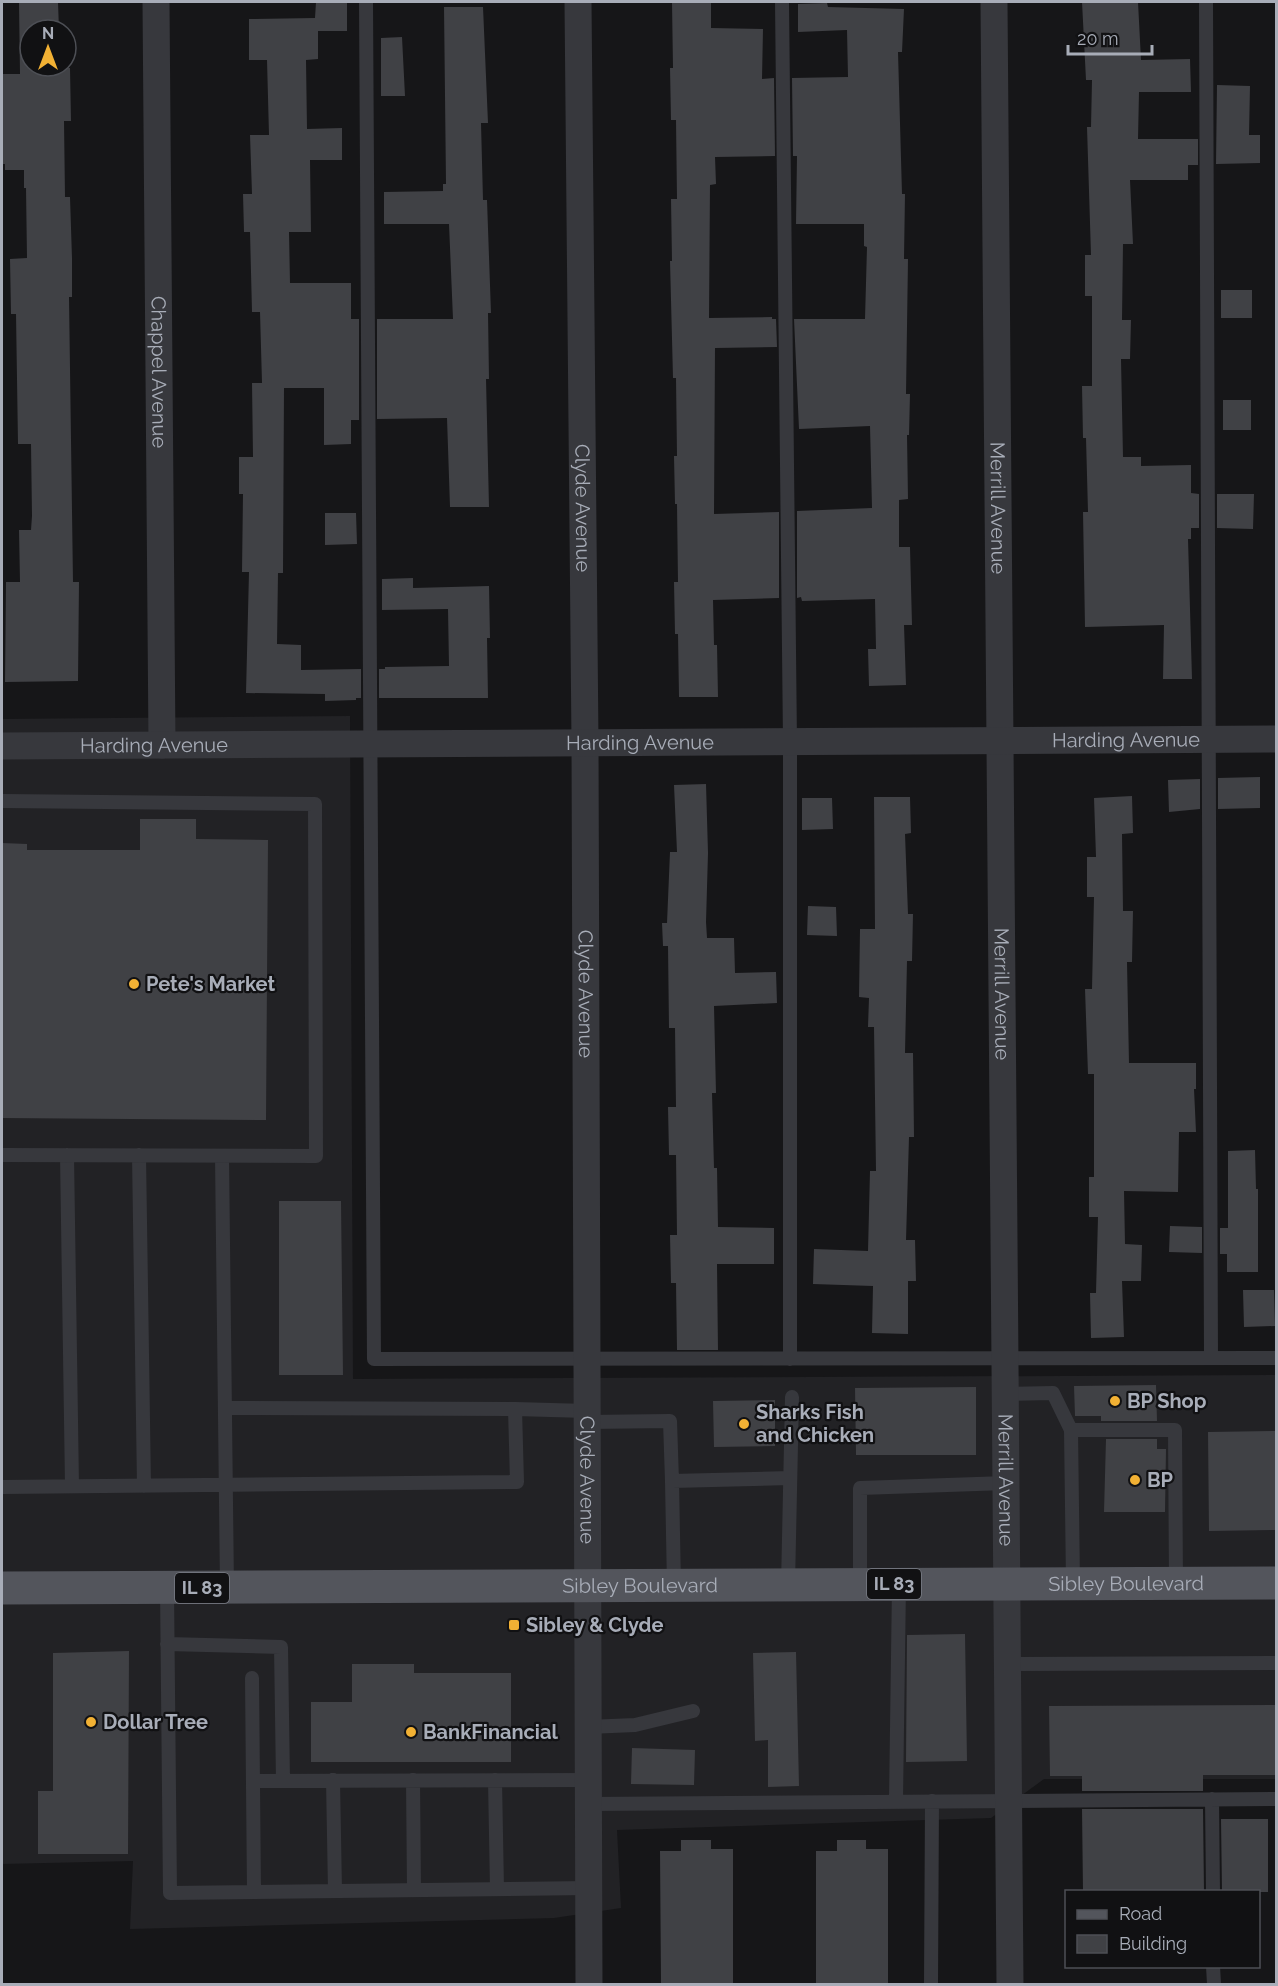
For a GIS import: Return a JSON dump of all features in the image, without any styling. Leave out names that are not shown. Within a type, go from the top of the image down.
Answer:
[{"type":"main road","name":"Sibley Boulevard","points":[[2,1588],[1276,1583]]},
{"type":"street","name":"Chappel Avenue","points":[[156,2],[162,745]]},
{"type":"street","name":"Clyde Avenue","points":[[578,2],[585,742],[589,1984]]},
{"type":"street","name":"Merrill Avenue","points":[[994,2],[1010,1984]]},
{"type":"street","name":"Harding Avenue","points":[[2,746],[1276,739]]},
{"type":"lane","points":[[366,2],[374,1359],[1276,1358]]},
{"type":"lane","points":[[782,2],[790,742],[790,1359]]},
{"type":"lane","points":[[1206,2],[1211,1358]]},
{"type":"lane","points":[[2,801],[315,804],[316,1156],[2,1155]]},
{"type":"lane","points":[[67,1155],[72,1486]]},
{"type":"lane","points":[[139,1155],[144,1486]]},
{"type":"lane","points":[[222,1156],[227,1587]]},
{"type":"lane","points":[[1006,1394],[1053,1393],[1071,1430],[1072,1583]]},
{"type":"lane","points":[[788,1585],[792,1397]]},
{"type":"lane","points":[[225,1408],[515,1409],[587,1417],[670,1421],[674,1586]]},
{"type":"lane","points":[[2,1487],[517,1482],[515,1409]]},
{"type":"lane","points":[[1071,1430],[1175,1430],[1176,1583]]},
{"type":"lane","points":[[672,1481],[790,1478]]},
{"type":"lane","points":[[860,1584],[860,1488],[1006,1484]]},
{"type":"lane","points":[[896,1801],[899,1584]]},
{"type":"lane","points":[[167,1587],[170,1893],[589,1888]]},
{"type":"lane","points":[[167,1644],[281,1647],[283,1781]]},
{"type":"lane","points":[[1008,1664],[1276,1663]]},
{"type":"lane","points":[[252,1678],[254,1892]]},
{"type":"lane","points":[[588,1727],[635,1725],[693,1711]]},
{"type":"lane","points":[[333,1780],[335,1891]]},
{"type":"lane","points":[[413,1780],[414,1890]]},
{"type":"lane","points":[[253,1781],[495,1780],[589,1792],[896,1801],[1276,1799]]},
{"type":"lane","points":[[495,1780],[497,1889]]},
{"type":"lane","points":[[1212,1799],[1213,1890]]},
{"type":"lane","points":[[931,1984],[932,1801]]},
{"type":"lane","points":[[1214,1968],[1214,1984]]},
{"type":"shaded area","points":[[350,716],[353,1379],[1276,1375],[1276,1779],[1044,1779],[991,1818],[617,1830],[621,1908],[554,1918],[130,1929],[133,1861],[2,1864],[2,719]]},
{"type":"building","points":[[58,2],[59,18],[19,18],[19,3]]},
{"type":"building","points":[[316,2],[347,2],[347,31],[318,31],[318,59],[306,60],[307,129],[342,128],[342,160],[310,160],[311,232],[289,232],[290,283],[351,283],[351,319],[359,319],[359,420],[351,420],[351,444],[324,445],[324,388],[284,388],[283,573],[278,573],[277,644],[301,645],[301,670],[361,669],[361,698],[356,698],[356,700],[325,701],[325,694],[246,693],[249,572],[242,572],[243,494],[239,494],[239,457],[253,457],[252,383],[262,383],[260,312],[252,312],[250,232],[244,232],[243,194],[252,194],[250,135],[269,135],[267,60],[249,60],[249,19],[315,18]]},
{"type":"building","points":[[711,2],[711,28],[763,29],[762,79],[774,78],[775,156],[715,157],[716,184],[710,185],[709,318],[772,317],[776,319],[777,347],[715,348],[714,514],[779,512],[779,598],[713,600],[718,697],[679,697],[674,582],[678,582],[674,456],[677,456],[676,378],[673,378],[670,261],[672,261],[671,199],[677,199],[676,120],[671,120],[672,3]]},
{"type":"building","points":[[1082,2],[1138,2],[1141,60],[1190,59],[1191,92],[1139,92],[1138,139],[1198,139],[1198,165],[1188,165],[1188,180],[1130,180],[1133,244],[1123,244],[1122,320],[1131,320],[1130,359],[1121,359],[1123,457],[1141,457],[1141,466],[1191,465],[1191,493],[1199,494],[1199,528],[1191,528],[1191,539],[1188,539],[1192,679],[1163,679],[1164,625],[1085,627],[1083,512],[1088,512],[1082,386],[1092,386],[1092,296],[1085,296],[1085,255],[1091,255],[1087,127],[1091,127],[1092,80],[1086,80]]},
{"type":"building","points":[[827,3],[828,7],[904,9],[902,52],[898,52],[902,194],[905,194],[904,259],[908,259],[906,394],[910,394],[909,435],[907,435],[908,499],[899,500],[899,547],[910,547],[912,625],[904,625],[906,685],[869,686],[868,649],[876,649],[875,599],[802,601],[801,597],[797,598],[797,511],[872,508],[870,426],[799,429],[794,319],[865,319],[867,247],[864,246],[864,224],[796,224],[797,156],[793,156],[792,78],[848,77],[847,30],[798,32],[798,4]]},
{"type":"building","points":[[444,7],[483,7],[488,123],[481,123],[483,200],[487,200],[491,313],[488,313],[489,379],[486,379],[489,507],[450,507],[447,418],[377,419],[377,319],[453,319],[449,224],[384,224],[384,192],[443,191],[443,184],[446,184]]},
{"type":"building","points":[[402,37],[405,96],[381,96],[381,38]]},
{"type":"building","points":[[2,74],[18,74],[18,78],[70,78],[71,121],[64,121],[65,197],[70,197],[72,258],[72,297],[69,297],[73,582],[79,582],[78,681],[5,682],[6,582],[20,582],[19,530],[31,530],[32,516],[31,444],[18,444],[16,314],[11,314],[10,259],[27,258],[26,188],[24,188],[24,170],[5,170],[5,164],[2,164]]},
{"type":"building","points":[[1217,85],[1250,86],[1249,135],[1260,135],[1260,163],[1216,164]]},
{"type":"building","points":[[1221,290],[1252,290],[1252,318],[1221,318]]},
{"type":"building","points":[[1223,400],[1251,400],[1251,430],[1223,430]]},
{"type":"building","points":[[1217,494],[1254,494],[1253,529],[1217,528]]},
{"type":"building","points":[[325,513],[356,513],[357,544],[325,545]]},
{"type":"building","points":[[413,578],[413,588],[489,586],[488,698],[379,698],[379,669],[449,666],[448,609],[382,610],[382,579]]},
{"type":"building","points":[[1260,777],[1260,808],[1218,809],[1218,778]]},
{"type":"building","points":[[1200,779],[1200,809],[1169,812],[1168,780]]},
{"type":"building","points":[[706,784],[707,938],[734,938],[735,973],[776,972],[777,1003],[714,1006],[716,1093],[712,1093],[718,1227],[774,1228],[774,1264],[717,1264],[718,1350],[677,1350],[676,1283],[671,1283],[670,1235],[677,1235],[676,1155],[669,1155],[668,1107],[676,1107],[675,1028],[669,1028],[668,946],[663,946],[662,923],[667,923],[670,852],[677,852],[674,785]]},
{"type":"building","points":[[1132,796],[1133,833],[1122,834],[1123,911],[1133,911],[1132,962],[1127,962],[1129,1063],[1196,1063],[1196,1089],[1194,1089],[1196,1132],[1179,1132],[1178,1192],[1124,1191],[1125,1244],[1142,1245],[1141,1281],[1122,1281],[1124,1337],[1091,1338],[1090,1293],[1096,1293],[1098,1217],[1089,1217],[1089,1177],[1094,1177],[1094,1074],[1088,1074],[1085,989],[1092,989],[1094,897],[1087,897],[1087,857],[1096,857],[1094,798]]},
{"type":"building","points":[[874,797],[910,797],[911,833],[905,834],[908,914],[913,914],[912,961],[907,961],[905,1053],[913,1053],[914,1137],[909,1137],[906,1240],[915,1240],[916,1281],[908,1281],[908,1334],[872,1333],[873,1286],[813,1284],[814,1249],[868,1251],[870,1171],[876,1171],[874,1027],[868,1027],[869,998],[859,997],[860,929],[875,929]]},
{"type":"building","points":[[802,798],[832,798],[833,829],[802,830]]},
{"type":"building","name":"Pete's Market","points":[[140,819],[196,819],[196,839],[268,840],[266,1120],[2,1118],[2,843],[27,844],[27,850],[140,850]]},
{"type":"building","points":[[808,906],[836,907],[837,936],[807,935]]},
{"type":"building","points":[[1255,1150],[1256,1189],[1258,1189],[1258,1272],[1227,1272],[1227,1254],[1220,1254],[1220,1228],[1228,1228],[1228,1151]]},
{"type":"building","points":[[279,1201],[341,1201],[343,1375],[279,1375]]},
{"type":"building","points":[[1170,1226],[1202,1227],[1202,1253],[1169,1252]]},
{"type":"building","points":[[1243,1290],[1274,1290],[1275,1326],[1244,1327]]},
{"type":"building","name":"BP Shop","points":[[1156,1385],[1157,1421],[1101,1421],[1101,1416],[1075,1416],[1074,1386]]},
{"type":"building","points":[[976,1387],[976,1455],[856,1455],[855,1388]]},
{"type":"building","name":"Sharks Fish and Chicken","points":[[775,1400],[775,1446],[714,1447],[713,1401]]},
{"type":"building","points":[[1276,1431],[1276,1530],[1209,1531],[1208,1432]]},
{"type":"building","name":"BP","points":[[1106,1439],[1157,1439],[1157,1449],[1166,1449],[1165,1512],[1104,1512]]},
{"type":"building","points":[[965,1634],[967,1761],[906,1762],[907,1635]]},
{"type":"building","name":"Dollar Tree","points":[[129,1651],[128,1854],[38,1854],[38,1791],[53,1791],[53,1653]]},
{"type":"building","points":[[796,1652],[799,1786],[768,1787],[768,1740],[755,1741],[753,1653]]},
{"type":"building","name":"BankFinancial","points":[[352,1664],[414,1664],[414,1673],[511,1673],[511,1762],[311,1762],[311,1702],[352,1702]]},
{"type":"building","points":[[1276,1705],[1276,1775],[1203,1775],[1203,1791],[1082,1791],[1082,1776],[1050,1776],[1049,1706]]},
{"type":"building","points":[[632,1748],[695,1750],[694,1785],[631,1784]]},
{"type":"building","points":[[1082,1809],[1203,1809],[1204,1890],[1083,1890]]},
{"type":"building","points":[[1221,1819],[1268,1819],[1268,1892],[1222,1890]]},
{"type":"building","points":[[681,1840],[711,1840],[711,1849],[733,1849],[733,1984],[661,1984],[660,1851],[681,1851]]},
{"type":"building","points":[[837,1840],[866,1840],[866,1849],[888,1849],[888,1984],[816,1984],[816,1851],[837,1851]]},
{"type":"place","name":"Pete's Market","points":[[134,984]]},
{"type":"place","name":"BP Shop","points":[[1115,1401]]},
{"type":"place","name":"Sharks Fish and Chicken","points":[[744,1424]]},
{"type":"place","name":"BP","points":[[1135,1480]]},
{"type":"place","name":"Sibley & Clyde","points":[[514,1625]]},
{"type":"place","name":"Dollar Tree","points":[[91,1722]]},
{"type":"place","name":"BankFinancial","points":[[411,1732]]}]
